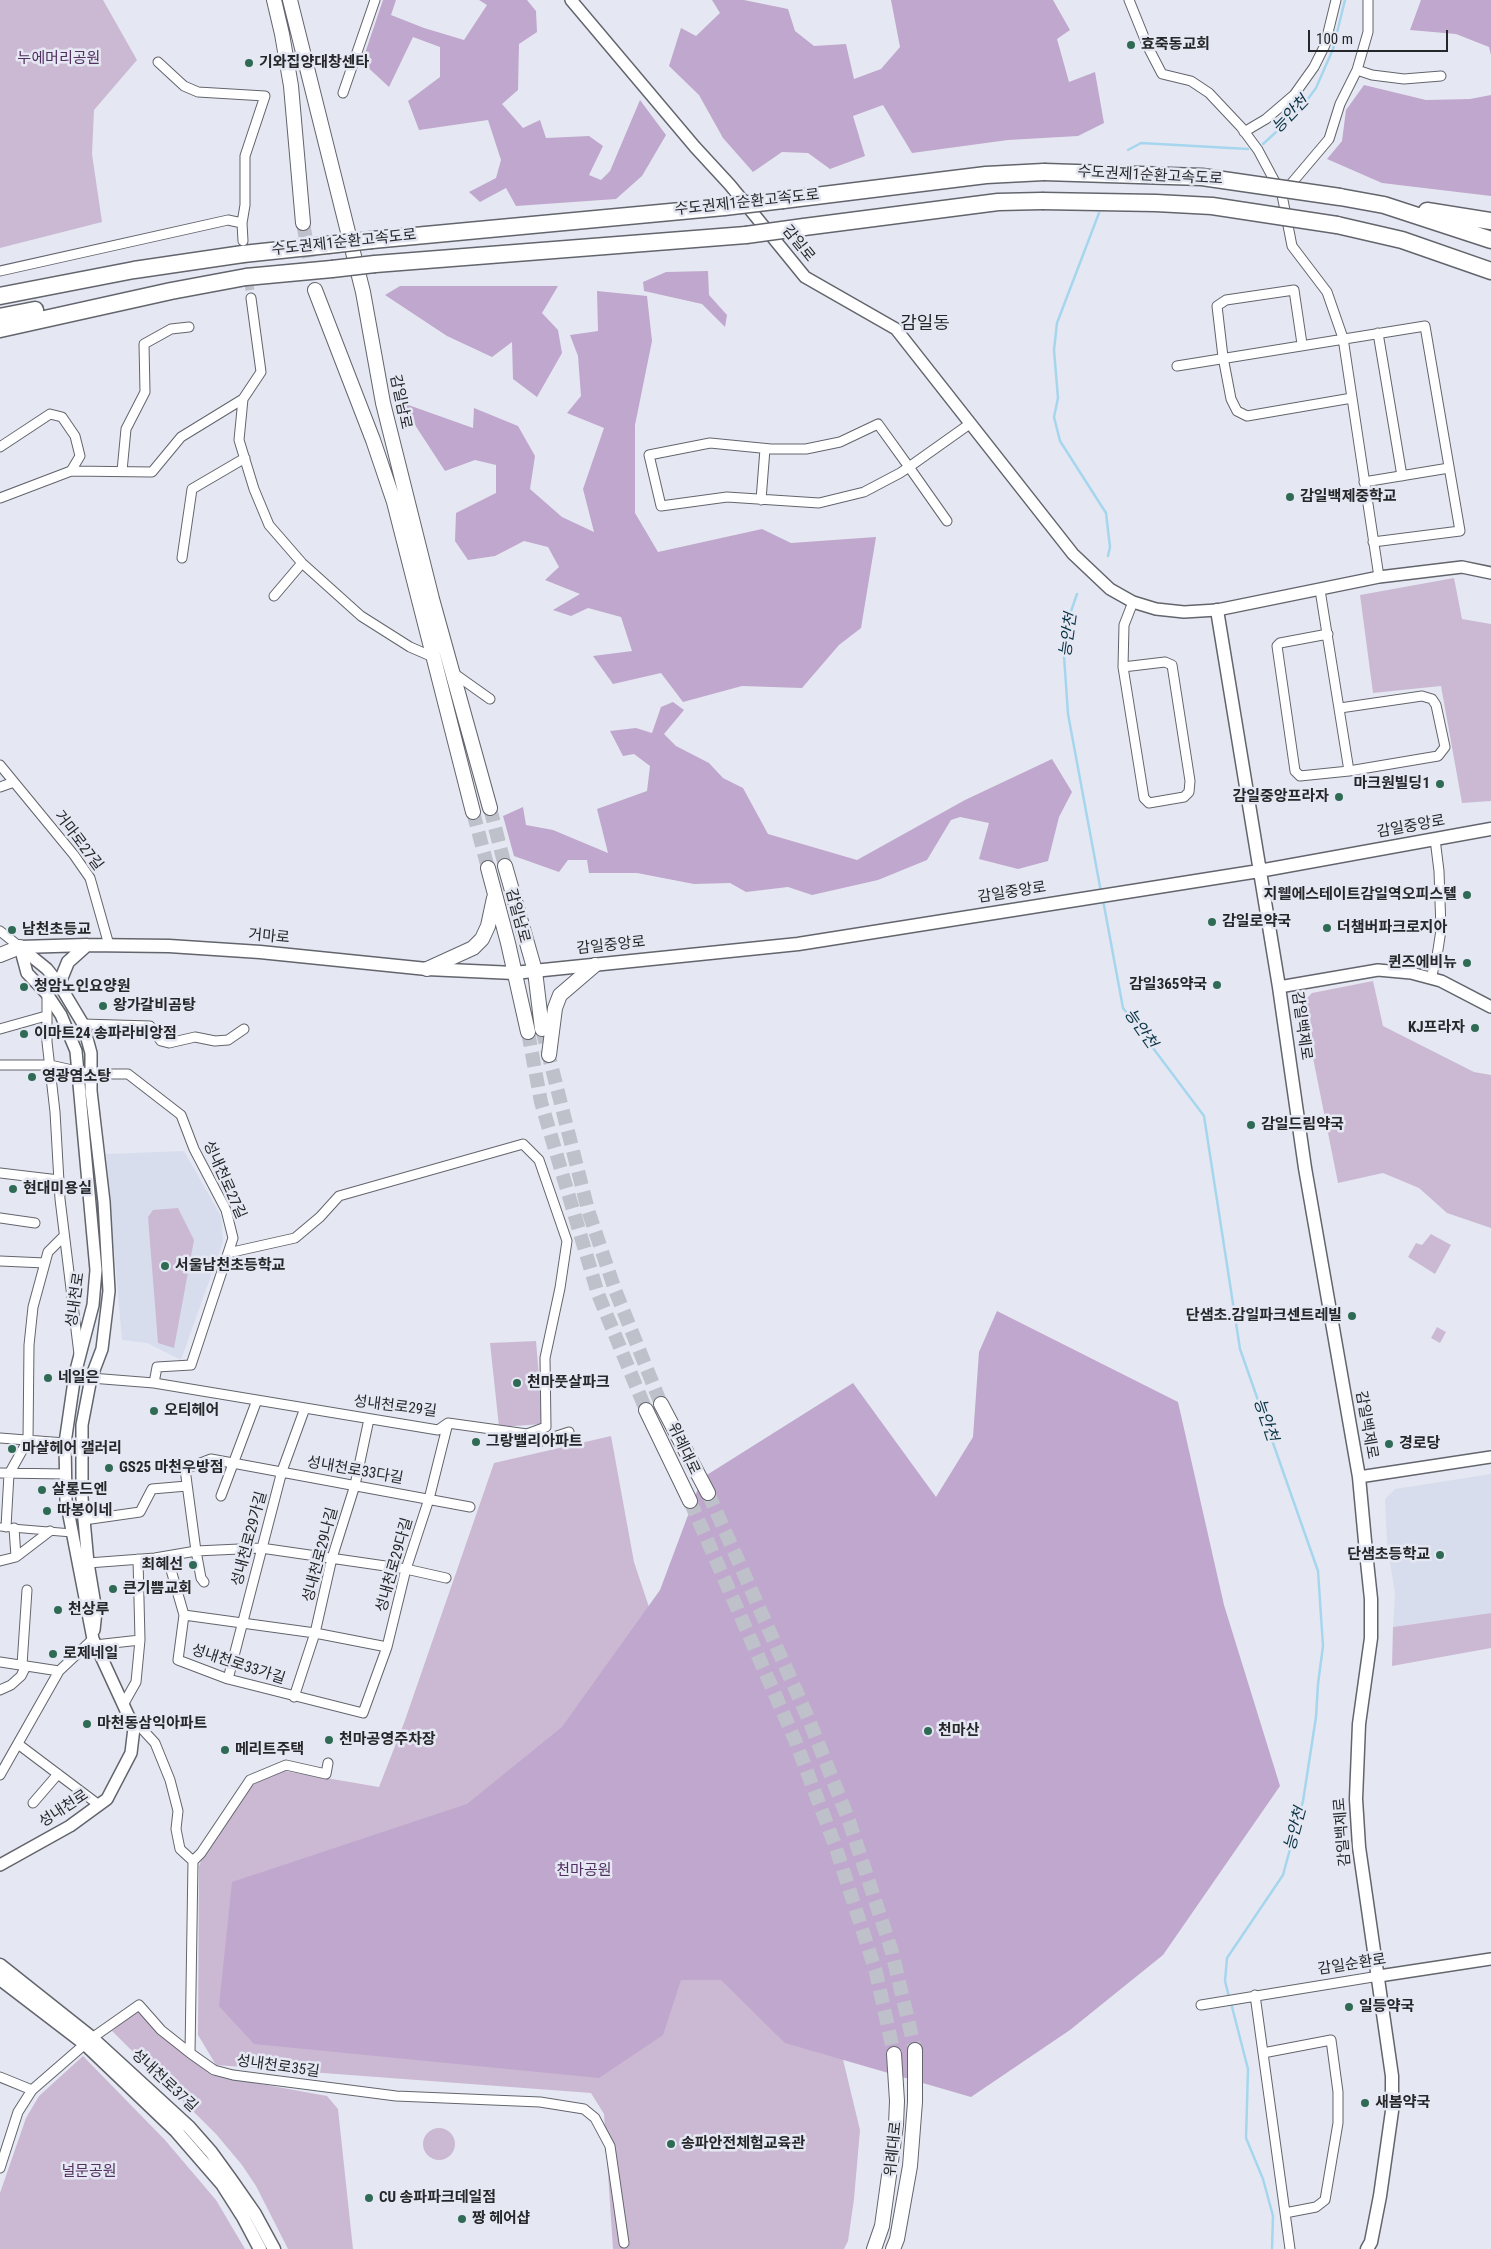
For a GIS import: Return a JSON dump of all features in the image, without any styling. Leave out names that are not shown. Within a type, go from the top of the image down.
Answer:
[{"type":"highway","name":"수도권제1순환고속도로","points":[[0,296],[134,270],[243,254],[724,207],[986,175],[1044,172],[1202,177],[1340,197],[1384,205],[1491,240]]},
{"type":"highway","name":"수도권제1순환고속도로","points":[[0,317],[171,291],[246,277],[376,264],[746,235],[998,202],[1156,203],[1212,206],[1337,225],[1402,240],[1491,270]]},
{"type":"highway","points":[[1384,205],[1491,222]]},
{"type":"highway","name":"수도권제1순환고속도로","points":[[0,329],[171,291]]},
{"type":"main road","points":[[274,0],[292,93],[302,223]]},
{"type":"main road","name":"감일남로","points":[[290,0],[363,292],[383,404],[452,672],[490,808]]},
{"type":"main road","points":[[292,93],[300,86],[314,94]]},
{"type":"main road","points":[[316,290],[323,314],[373,440],[394,502],[473,812]]},
{"type":"main road","name":"감일백제로","points":[[1217,610],[1279,987],[1305,1168],[1359,1477],[1370,1599],[1371,1638],[1359,1724],[1356,1799],[1359,1847],[1392,2076],[1392,2111],[1380,2196],[1368,2249]]},
{"type":"main road","name":"감일중앙로","points":[[514,973],[798,944],[1259,871],[1491,830]]},
{"type":"main road","name":"감일남로","points":[[505,866],[535,971]]},
{"type":"main road","name":"감일남로","points":[[488,868],[514,973]]},
{"type":"main road","points":[[427,969],[473,948],[482,939],[488,926],[494,895]]},
{"type":"main road","points":[[59,984],[68,962],[87,945]]},
{"type":"main road","name":"거마로","points":[[0,946],[110,945],[260,952],[427,969],[514,973]]},
{"type":"main road","name":"거마로","points":[[0,955],[20,947]]},
{"type":"main road","points":[[550,1055],[555,1008],[560,996],[595,965]]},
{"type":"main road","points":[[535,971],[542,1028]]},
{"type":"main road","points":[[514,973],[528,1032]]},
{"type":"main road","name":"위례대로","points":[[661,1404],[708,1493]]},
{"type":"main road","name":"위례대로","points":[[646,1410],[690,1501]]},
{"type":"main road","name":"성내천로37길","points":[[0,1966],[182,2121],[211,2152],[255,2214],[274,2249]]},
{"type":"main road","name":"성내천로37길","points":[[0,1979],[89,2041],[176,2131],[222,2184],[260,2249]]},
{"type":"main road","name":"위례대로","points":[[893,2249],[897,2239],[910,2166],[915,2102],[915,2050]]},
{"type":"main road","name":"위례대로","points":[[874,2249],[884,2217],[896,2125],[897,2101],[894,2054]]},
{"type":"street","points":[[343,93],[375,0]]},
{"type":"street","name":"감일로","points":[[571,0],[695,147],[730,185],[805,277],[896,329],[1086,568],[1110,589],[1133,602],[1156,609],[1184,612],[1217,610],[1379,577],[1462,567],[1491,573]]},
{"type":"street","points":[[1128,0],[1162,74],[1191,81],[1210,93],[1258,150],[1282,195],[1292,246],[1327,292],[1343,338],[1379,577]]},
{"type":"street","points":[[1244,132],[1266,118],[1294,95],[1314,67],[1325,44],[1336,0]]},
{"type":"street","points":[[1282,195],[1329,139],[1340,104],[1357,70],[1368,32],[1368,0]]},
{"type":"street","points":[[158,62],[184,86],[198,92],[264,96],[244,156],[245,205],[242,223],[243,240]]},
{"type":"street","points":[[1357,70],[1372,75],[1404,79],[1441,76]]},
{"type":"street","points":[[0,271],[228,220],[242,223]]},
{"type":"street","points":[[1302,344],[1294,290],[1226,300],[1217,306],[1223,357],[1231,399],[1237,412],[1247,416],[1352,398]]},
{"type":"street","points":[[0,498],[71,471],[152,472],[181,437],[243,399],[261,372],[251,298]]},
{"type":"street","points":[[1177,366],[1302,344],[1425,326],[1460,531],[1373,542]]},
{"type":"street","points":[[122,471],[126,429],[144,392],[144,344],[171,329],[189,327]]},
{"type":"street","points":[[1378,332],[1402,476]]},
{"type":"street","points":[[243,399],[239,440],[269,525],[302,563],[361,616],[410,647],[433,657]]},
{"type":"street","points":[[0,447],[50,414],[62,417],[75,436],[80,456],[71,471]]},
{"type":"street","points":[[947,521],[909,467],[878,424],[840,442],[806,449],[765,449],[710,443],[649,455],[661,506],[727,497],[819,503],[864,492],[909,467],[971,423]]},
{"type":"street","points":[[760,500],[765,449]]},
{"type":"street","points":[[182,558],[192,489],[245,458]]},
{"type":"street","points":[[1364,482],[1449,468]]},
{"type":"street","points":[[274,596],[302,563]]},
{"type":"street","points":[[1320,590],[1349,771]]},
{"type":"street","points":[[1123,667],[1165,662],[1172,665],[1190,781],[1190,792],[1184,797],[1150,803],[1144,798],[1123,667],[1124,625],[1133,602]]},
{"type":"street","points":[[1328,634],[1280,643],[1277,646],[1295,771],[1300,776],[1349,771],[1438,756],[1445,747],[1436,705],[1432,699],[1422,696],[1340,708]]},
{"type":"street","points":[[452,672],[490,699]]},
{"type":"street","name":"거마로27길","points":[[0,765],[74,854],[90,878],[110,945]]},
{"type":"street","points":[[0,787],[14,782]]},
{"type":"street","points":[[1431,978],[1438,956],[1441,930],[1439,871],[1435,839]]},
{"type":"street","name":"성내천로","points":[[0,931],[47,969],[59,984],[83,1024],[90,1053],[90,1074],[104,1202],[109,1281],[102,1349],[91,1378],[82,1425],[82,1498],[88,1563],[96,1611],[94,1642]]},
{"type":"street","name":"성내천로","points":[[0,1865],[70,1826],[106,1800],[131,1753],[134,1728],[94,1642],[66,1500],[65,1443],[75,1374],[93,1305],[96,1270],[76,1051],[61,1016],[47,994],[27,972],[20,947]]},
{"type":"street","points":[[1279,987],[1378,970],[1411,973],[1441,981],[1491,1008]]},
{"type":"street","points":[[47,994],[46,1016],[59,1180],[79,1358]]},
{"type":"street","points":[[0,1029],[46,1016]]},
{"type":"street","points":[[83,1024],[150,1026],[161,1041],[169,1043],[195,1037],[215,1041],[228,1040],[244,1028]]},
{"type":"street","points":[[0,1065],[50,1065]]},
{"type":"street","name":"성내천로27길","points":[[50,1065],[90,1074],[128,1074],[181,1115],[194,1149],[226,1210],[234,1238],[191,1364],[157,1367],[154,1383]]},
{"type":"street","points":[[228,1253],[295,1238],[320,1218],[339,1196],[523,1144],[539,1160],[567,1241],[560,1288],[545,1358],[546,1427],[527,1434]]},
{"type":"street","points":[[0,1173],[59,1180]]},
{"type":"street","points":[[0,1218],[35,1223]]},
{"type":"street","points":[[16,1557],[7,1527],[4,1474],[28,1440],[29,1346],[33,1307],[48,1252],[64,1236]]},
{"type":"street","points":[[0,1261],[45,1263]]},
{"type":"street","name":"성내천로29길","points":[[75,1374],[91,1378],[154,1383],[438,1430],[448,1423],[527,1434],[538,1442],[570,1432]]},
{"type":"street","points":[[221,1496],[235,1463],[257,1400]]},
{"type":"street","name":"성내천로29가길","points":[[228,1679],[282,1472],[305,1408]]},
{"type":"street","name":"성내천로29나길","points":[[294,1697],[315,1634],[332,1558],[355,1485],[369,1419]]},
{"type":"street","name":"성내천로29다길","points":[[364,1713],[386,1647],[406,1569],[429,1499],[448,1423]]},
{"type":"street","points":[[0,1438],[65,1443]]},
{"type":"street","points":[[1359,1477],[1491,1457]]},
{"type":"street","name":"성내천로33다길","points":[[204,1582],[201,1578],[196,1551],[185,1469],[210,1458],[470,1507]]},
{"type":"street","points":[[4,1474],[66,1474]]},
{"type":"street","points":[[84,1520],[140,1512],[152,1489],[188,1486]]},
{"type":"street","points":[[7,1527],[72,1533]]},
{"type":"street","points":[[0,1561],[16,1557],[50,1531]]},
{"type":"street","points":[[88,1563],[138,1560],[196,1551],[261,1548],[406,1569],[446,1578]]},
{"type":"street","name":"성내천로33가길","points":[[167,1556],[184,1615],[178,1660],[228,1679],[364,1713]]},
{"type":"street","points":[[138,1560],[140,1640],[136,1682],[125,1709],[155,1743],[170,1780],[178,1811],[176,1829],[180,1849],[193,1861]]},
{"type":"street","points":[[0,1690],[11,1685],[21,1676],[24,1665],[27,1590]]},
{"type":"street","points":[[184,1615],[315,1634],[386,1647]]},
{"type":"street","points":[[1,1773],[59,1672],[94,1642],[140,1640]]},
{"type":"street","points":[[0,1662],[59,1672]]},
{"type":"street","points":[[18,1744],[99,1805]]},
{"type":"street","points":[[190,2053],[193,1861],[201,1853],[250,1780],[286,1765],[326,1774],[328,1763]]},
{"type":"street","points":[[33,1803],[58,1774]]},
{"type":"street","name":"감일순환로","points":[[1201,2005],[1491,1959]]},
{"type":"street","points":[[1255,1995],[1290,2249]]},
{"type":"street","name":"성내천로35길","points":[[89,2041],[138,2005],[160,2030],[190,2053],[214,2070],[233,2075],[396,2096],[540,2102],[584,2109],[596,2118],[610,2146],[624,2243]]},
{"type":"street","points":[[1263,2053],[1331,2040],[1338,2092],[1338,2123],[1325,2200],[1316,2207],[1285,2213]]},
{"type":"street","points":[[0,2168],[18,2112],[32,2090],[89,2041]]},
{"type":"street","points":[[0,2077],[32,2090]]},
{"type":"shaded area","name":"서울남천초등학교","points":[[184,1151],[221,1216],[223,1242],[181,1360],[147,1343],[122,1340],[106,1154]]},
{"type":"shaded area","name":"단샘초등학교","points":[[1491,1474],[1491,1613],[1393,1627],[1395,1594],[1387,1543],[1385,1499],[1395,1489]]},
{"type":"green space","name":"누에머리공원","points":[[0,0],[103,0],[137,60],[94,110],[92,154],[102,222],[0,248]]},
{"type":"green space","points":[[383,0],[396,0],[391,15],[424,28],[464,40],[487,5],[479,0],[527,0],[536,11],[537,32],[519,44],[518,90],[502,104],[523,128],[540,120],[546,138],[589,136],[603,146],[589,175],[601,180],[610,171],[640,100],[666,135],[642,176],[616,199],[516,206],[506,188],[480,202],[469,192],[496,178],[501,160],[488,120],[419,130],[408,101],[440,77],[440,47],[413,37],[389,87],[362,62]]},
{"type":"green space","points":[[712,0],[744,0],[788,9],[795,31],[814,46],[846,44],[854,79],[881,69],[900,47],[891,0],[1053,0],[1070,30],[1057,39],[1069,82],[1095,72],[1104,123],[1078,136],[1008,140],[912,153],[883,105],[853,116],[865,156],[830,169],[808,153],[782,152],[753,172],[723,138],[699,95],[669,66],[681,28],[696,36],[720,13]]},
{"type":"green space","points":[[1421,0],[1491,0],[1491,55],[1489,47],[1456,34],[1410,30]]},
{"type":"green space","points":[[1364,85],[1426,100],[1470,99],[1491,95],[1491,196],[1382,183],[1327,159],[1342,141],[1346,110]]},
{"type":"green space","points":[[708,271],[709,295],[727,315],[725,327],[702,304],[644,291],[643,282],[666,272]]},
{"type":"green space","points":[[400,286],[558,286],[542,313],[558,330],[562,353],[537,397],[513,379],[512,342],[492,357],[447,336],[385,295]]},
{"type":"green space","points":[[597,291],[647,296],[652,341],[635,425],[635,513],[658,552],[762,529],[791,543],[876,537],[861,628],[839,645],[802,688],[742,686],[683,702],[661,673],[613,684],[593,656],[632,651],[621,617],[588,608],[571,616],[553,610],[580,594],[545,580],[559,567],[548,547],[524,541],[495,556],[468,560],[455,541],[456,513],[496,493],[496,465],[475,460],[445,471],[400,402],[473,428],[474,408],[518,426],[535,456],[530,489],[562,517],[594,532],[583,489],[604,428],[567,413],[581,396],[578,356],[570,335],[598,331]]},
{"type":"green space","points":[[1454,578],[1462,619],[1491,624],[1491,801],[1462,803],[1441,686],[1373,693],[1360,595]]},
{"type":"green space","points":[[673,702],[684,710],[664,734],[676,746],[709,763],[723,778],[743,788],[768,834],[857,860],[965,800],[1052,759],[1072,792],[1059,817],[1048,861],[1018,869],[979,859],[989,823],[960,817],[951,820],[927,860],[878,880],[812,895],[788,887],[746,892],[730,883],[694,884],[637,873],[589,873],[587,860],[568,860],[559,872],[514,856],[503,816],[523,807],[526,825],[553,830],[608,853],[597,809],[647,791],[650,766],[634,754],[623,756],[610,731],[636,728],[652,733],[661,707]]},
{"type":"green space","points":[[1373,981],[1383,1026],[1474,1072],[1491,1075],[1491,1228],[1447,1213],[1419,1188],[1383,1173],[1338,1183],[1302,1003],[1312,993]]},
{"type":"green space","points":[[178,1208],[194,1240],[174,1348],[158,1343],[148,1217],[153,1210]]},
{"type":"green space","points":[[1431,1234],[1451,1245],[1435,1274],[1408,1257],[1416,1243],[1422,1245]]},
{"type":"green space","points":[[997,1311],[1178,1402],[1224,1605],[1280,1786],[1163,1955],[1070,2030],[971,2097],[785,2043],[721,1980],[681,1980],[663,2035],[599,2078],[254,2044],[219,2006],[232,1882],[467,1804],[562,1727],[660,1590],[702,1478],[853,1383],[936,1497],[973,1437],[979,1352]]},
{"type":"green space","points":[[1437,1327],[1446,1332],[1440,1343],[1431,1338]]},
{"type":"green space","name":"천마풋살파크","points":[[536,1341],[543,1424],[499,1427],[490,1343]]},
{"type":"green space","name":"천마공원","points":[[611,1436],[634,1562],[669,1667],[840,2047],[860,2130],[854,2199],[848,2241],[844,2249],[613,2249],[604,2114],[591,2093],[216,2065],[198,2035],[199,1866],[207,1847],[252,1785],[285,1771],[379,1787],[404,1723],[494,1463]]},
{"type":"green space","points":[[1491,1613],[1491,1648],[1392,1666],[1393,1627]]},
{"type":"green space","points":[[137,2010],[158,2033],[211,2075],[327,2096],[338,2109],[353,2249],[288,2249],[256,2186],[242,2165],[216,2134],[112,2031]]},
{"type":"green space","name":"널문공원","points":[[83,2056],[165,2140],[216,2200],[245,2249],[0,2249],[0,2193],[26,2118],[39,2096]]},
{"type":"green space","points":[[439,2128],[445,2129],[450,2133],[454,2138],[454,2150],[450,2155],[445,2159],[439,2160],[433,2159],[428,2155],[424,2150],[423,2144],[424,2138],[428,2133],[433,2129]]},
{"type":"waterway","name":"능안천","points":[[1263,144],[1299,111],[1316,88],[1333,49],[1345,0]]},
{"type":"waterway","name":"능안천","points":[[1128,150],[1141,143],[1248,149]]},
{"type":"waterway","name":"능안천","points":[[1099,213],[1057,323],[1054,350],[1058,398],[1054,417],[1060,441],[1106,513],[1110,547],[1108,556]]},
{"type":"waterway","name":"능안천","points":[[1077,594],[1068,620],[1064,656],[1068,714],[1101,892]]},
{"type":"waterway","name":"능안천","points":[[1103,900],[1123,1008],[1204,1116],[1240,1349],[1318,1571],[1323,1646],[1316,1717],[1303,1801],[1283,1875],[1227,1958],[1225,1981],[1229,1997]]},
{"type":"waterway","name":"능안천","points":[[1231,2003],[1248,2069],[1246,2138],[1263,2179],[1273,2216],[1272,2249]]},
{"type":"tunnel","points":[[303,223],[315,290]]},
{"type":"tunnel","points":[[243,241],[251,298]]},
{"type":"tunnel","points":[[490,808],[505,866]]},
{"type":"tunnel","points":[[473,812],[488,868]]},
{"type":"tunnel","points":[[542,1029],[588,1210],[615,1290],[661,1404]]},
{"type":"tunnel","points":[[528,1032],[541,1102],[598,1294],[646,1410]]},
{"type":"tunnel","points":[[708,1493],[809,1720],[849,1821],[892,1952],[915,2050]]},
{"type":"tunnel","points":[[690,1501],[795,1740],[835,1845],[876,1972],[894,2054]]},
{"type":"place","name":"효죽동교회","points":[[1131,45]]},
{"type":"place","name":"기와집양대창센타","points":[[249,63]]},
{"type":"place","name":"감일백제중학교","points":[[1290,497]]},
{"type":"place","name":"마크원빌딩1","points":[[1440,784]]},
{"type":"place","name":"감일중앙프라자","points":[[1339,797]]},
{"type":"place","name":"지웰에스테이트감일역오피스텔","points":[[1467,895]]},
{"type":"place","name":"감일로약국","points":[[1212,922]]},
{"type":"place","name":"더챔버파크로지아","points":[[1327,928]]},
{"type":"place","name":"남천초등교","points":[[12,930]]},
{"type":"place","name":"퀸즈에비뉴","points":[[1467,963]]},
{"type":"place","name":"감일365약국","points":[[1217,985]]},
{"type":"place","name":"청암노인요양원","points":[[24,987]]},
{"type":"place","name":"왕가갈비곰탕","points":[[103,1006]]},
{"type":"place","name":"KJ프라자","points":[[1475,1028]]},
{"type":"place","name":"이마트24 송파라비앙점","points":[[24,1034]]},
{"type":"place","name":"영광염소탕","points":[[32,1077]]},
{"type":"place","name":"감일드림약국","points":[[1251,1125]]},
{"type":"place","name":"현대미용실","points":[[13,1189]]},
{"type":"place","name":"서울남천초등학교","points":[[165,1266]]},
{"type":"place","name":"단샘초.감일파크센트레빌","points":[[1352,1316]]},
{"type":"place","name":"네일은","points":[[48,1378]]},
{"type":"place","name":"천마풋살파크","points":[[517,1383]]},
{"type":"place","name":"오티헤어","points":[[154,1411]]},
{"type":"place","name":"그랑밸리아파트","points":[[476,1442]]},
{"type":"place","name":"경로당","points":[[1389,1444]]},
{"type":"place","name":"마샬헤어 갤러리","points":[[12,1449]]},
{"type":"place","name":"GS25 마천우방점","points":[[109,1468]]},
{"type":"place","name":"살롱드엔","points":[[42,1490]]},
{"type":"place","name":"따봉이네","points":[[47,1511]]},
{"type":"place","name":"단샘초등학교","points":[[1440,1555]]},
{"type":"place","name":"최혜선","points":[[193,1565]]},
{"type":"place","name":"큰기쁨교회","points":[[113,1589]]},
{"type":"place","name":"천상루","points":[[58,1610]]},
{"type":"place","name":"로제네일","points":[[53,1654]]},
{"type":"place","name":"마천동삼익아파트","points":[[87,1724]]},
{"type":"place","name":"천마산","points":[[928,1731]]},
{"type":"place","name":"천마공영주차장","points":[[329,1740]]},
{"type":"place","name":"메리트주택","points":[[225,1750]]},
{"type":"place","name":"일등약국","points":[[1349,2007]]},
{"type":"place","name":"새봄약국","points":[[1365,2103]]},
{"type":"place","name":"송파안전체험교육관","points":[[671,2144]]},
{"type":"place","name":"CU 송파파크데일점","points":[[369,2198]]},
{"type":"place","name":"짱 헤어샵","points":[[462,2219]]},
{"type":"district","name":"감일동","points":[[925,324]]}]
